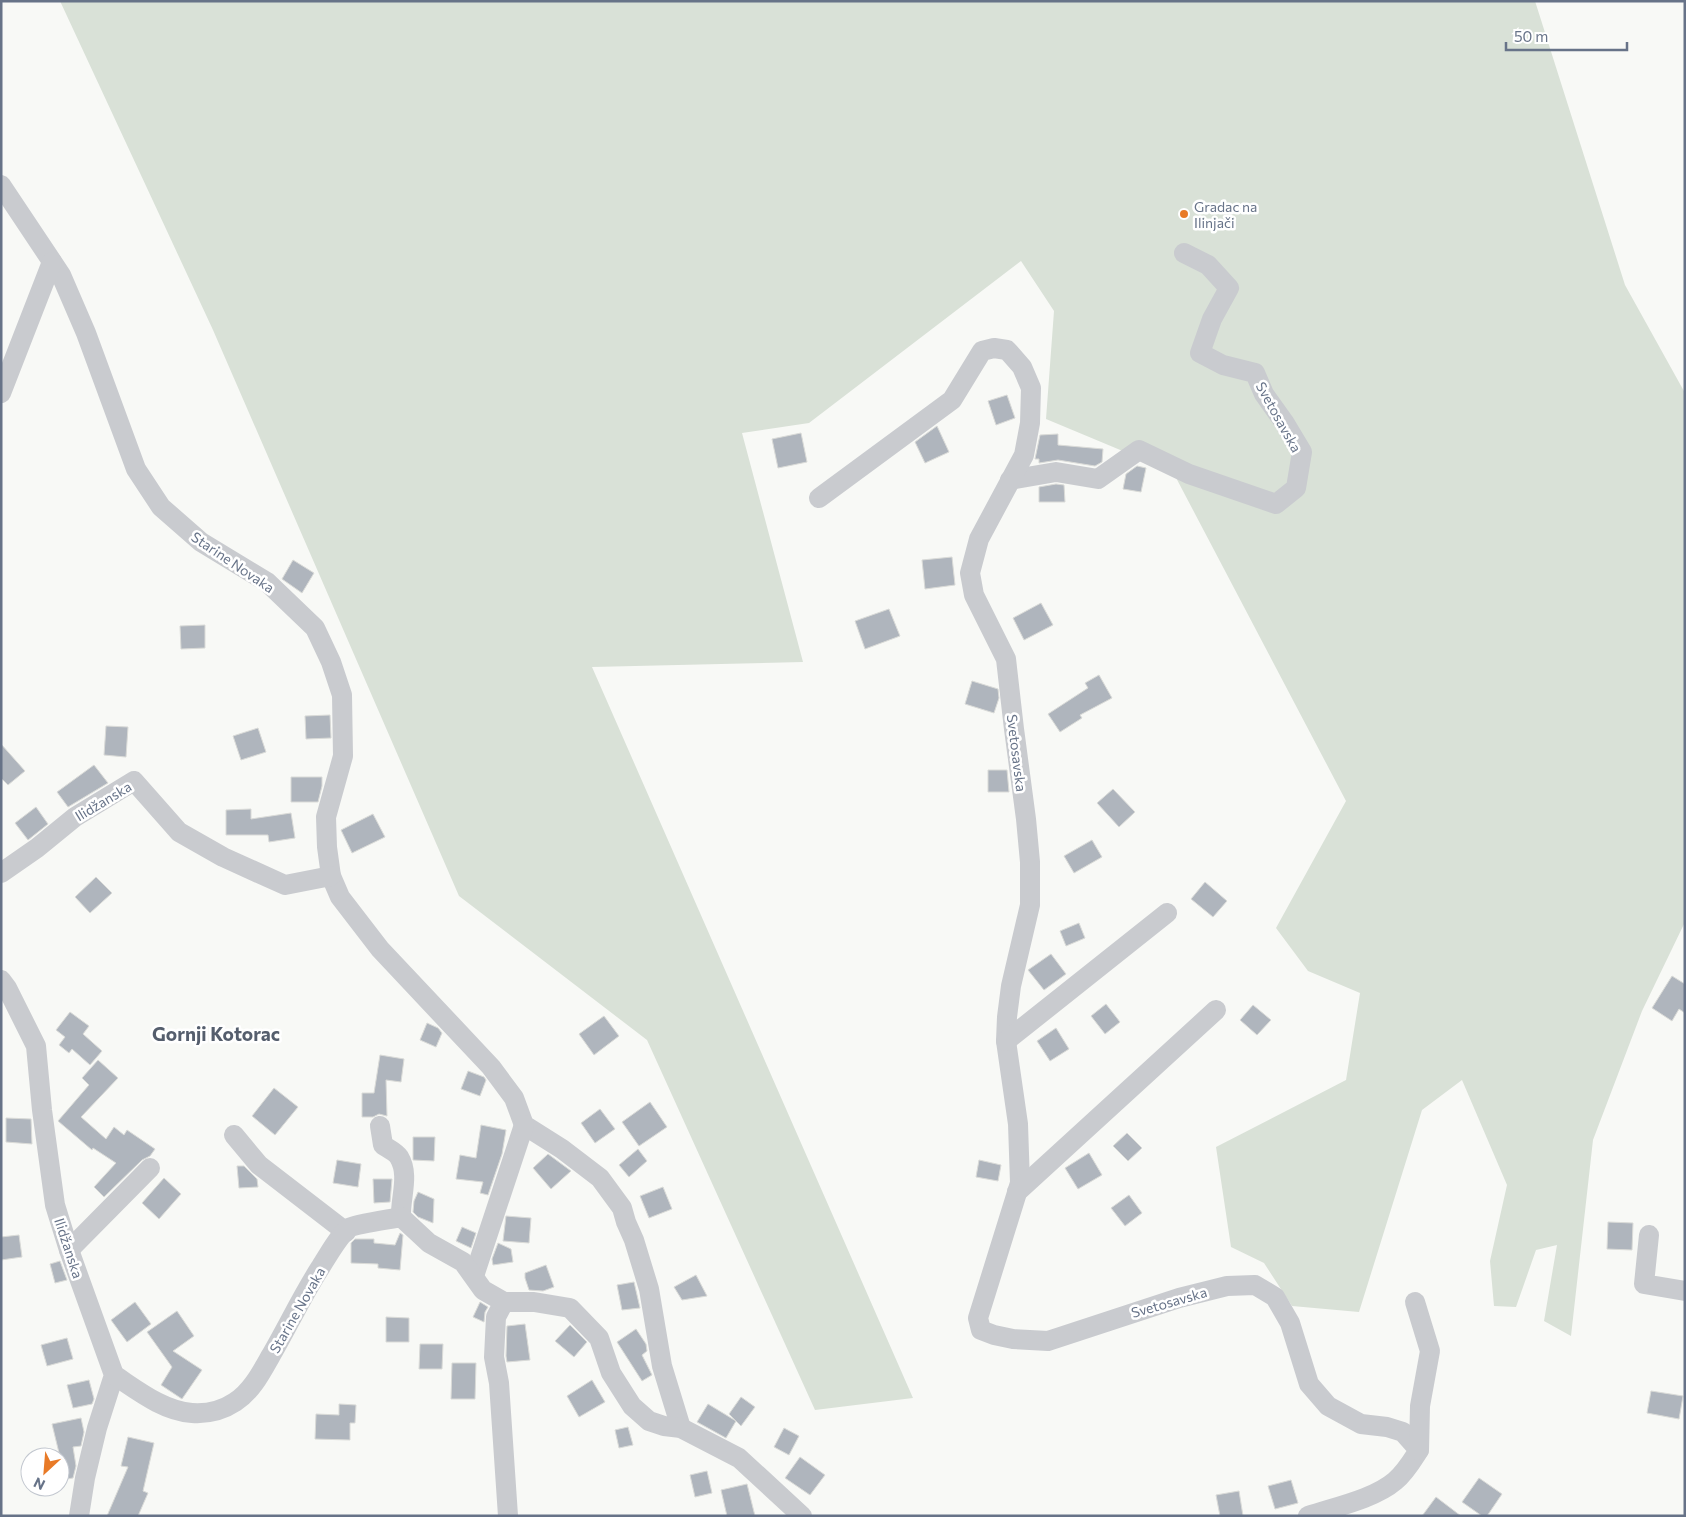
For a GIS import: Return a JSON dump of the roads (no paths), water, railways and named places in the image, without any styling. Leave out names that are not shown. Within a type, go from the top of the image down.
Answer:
[{"type":"street","name":"Starine Novaka","points":[[1,185],[61,275],[86,333],[136,469],[161,507],[200,542],[267,582],[315,628],[331,662],[342,695],[343,756],[326,817],[327,847],[331,876],[340,897],[380,949],[491,1067],[514,1098],[524,1125]]},
{"type":"street","name":"Svetosavska","points":[[1010,480],[1056,472],[1098,479],[1139,450],[1189,474],[1276,504],[1296,488],[1302,452],[1264,394],[1255,373],[1223,365],[1200,353],[1212,319],[1229,288],[1208,265],[1184,253]]},
{"type":"street","points":[[1,393],[52,262]]},
{"type":"street","name":"Svetosavska","points":[[819,498],[952,400],[982,351],[994,348],[1007,350],[1022,367],[1030,388],[1030,423],[1024,455],[980,539],[970,573],[974,595],[1006,659],[1030,862],[1030,905],[1011,986],[1006,1041],[1018,1124],[1020,1183],[978,1318],[981,1330],[1014,1339],[1048,1341],[1130,1313],[1203,1292],[1227,1286],[1255,1285],[1275,1297],[1290,1323],[1309,1384],[1328,1406],[1361,1424],[1403,1432],[1420,1450]]},
{"type":"street","name":"Ilidžanska","points":[[1,873],[37,848],[75,816],[134,781],[179,832],[223,857],[285,884],[331,876]]},
{"type":"street","points":[[1006,1041],[1166,913]]},
{"type":"street","name":"Ilidžanska","points":[[1,980],[7,988],[36,1046],[42,1110],[55,1205],[69,1250],[114,1375]]},
{"type":"street","points":[[1017,1192],[1216,1010]]},
{"type":"street","points":[[474,1276],[524,1125],[562,1149],[600,1178],[622,1208],[649,1289],[662,1366],[681,1428]]},
{"type":"street","points":[[380,1126],[383,1145],[398,1156],[403,1168],[405,1182],[401,1205],[402,1217],[429,1243],[463,1262],[483,1290],[504,1302],[534,1302],[570,1308],[599,1338],[610,1373],[632,1406],[649,1421],[664,1426],[681,1428],[739,1458],[802,1516]]},
{"type":"street","points":[[234,1135],[259,1165],[346,1232],[350,1228],[402,1217]]},
{"type":"street","points":[[69,1250],[150,1168]]},
{"type":"street","name":"Starine Novaka","points":[[114,1375],[148,1398],[191,1413],[221,1410],[237,1401],[256,1381],[310,1283],[334,1246],[346,1232]]},
{"type":"street","points":[[1649,1235],[1644,1284],[1685,1292]]},
{"type":"street","points":[[504,1302],[496,1317],[494,1357],[499,1383],[508,1516]]},
{"type":"street","points":[[1308,1516],[1364,1498],[1394,1482],[1404,1473],[1420,1450],[1420,1406],[1430,1352],[1416,1302]]},
{"type":"street","points":[[79,1516],[85,1478],[97,1428],[114,1375]]},
{"type":"place","name":"Gradac na Ilinjači","points":[[1184,214]]},
{"type":"district","name":"Gornji Kotorac","points":[[216,1033]]}]
